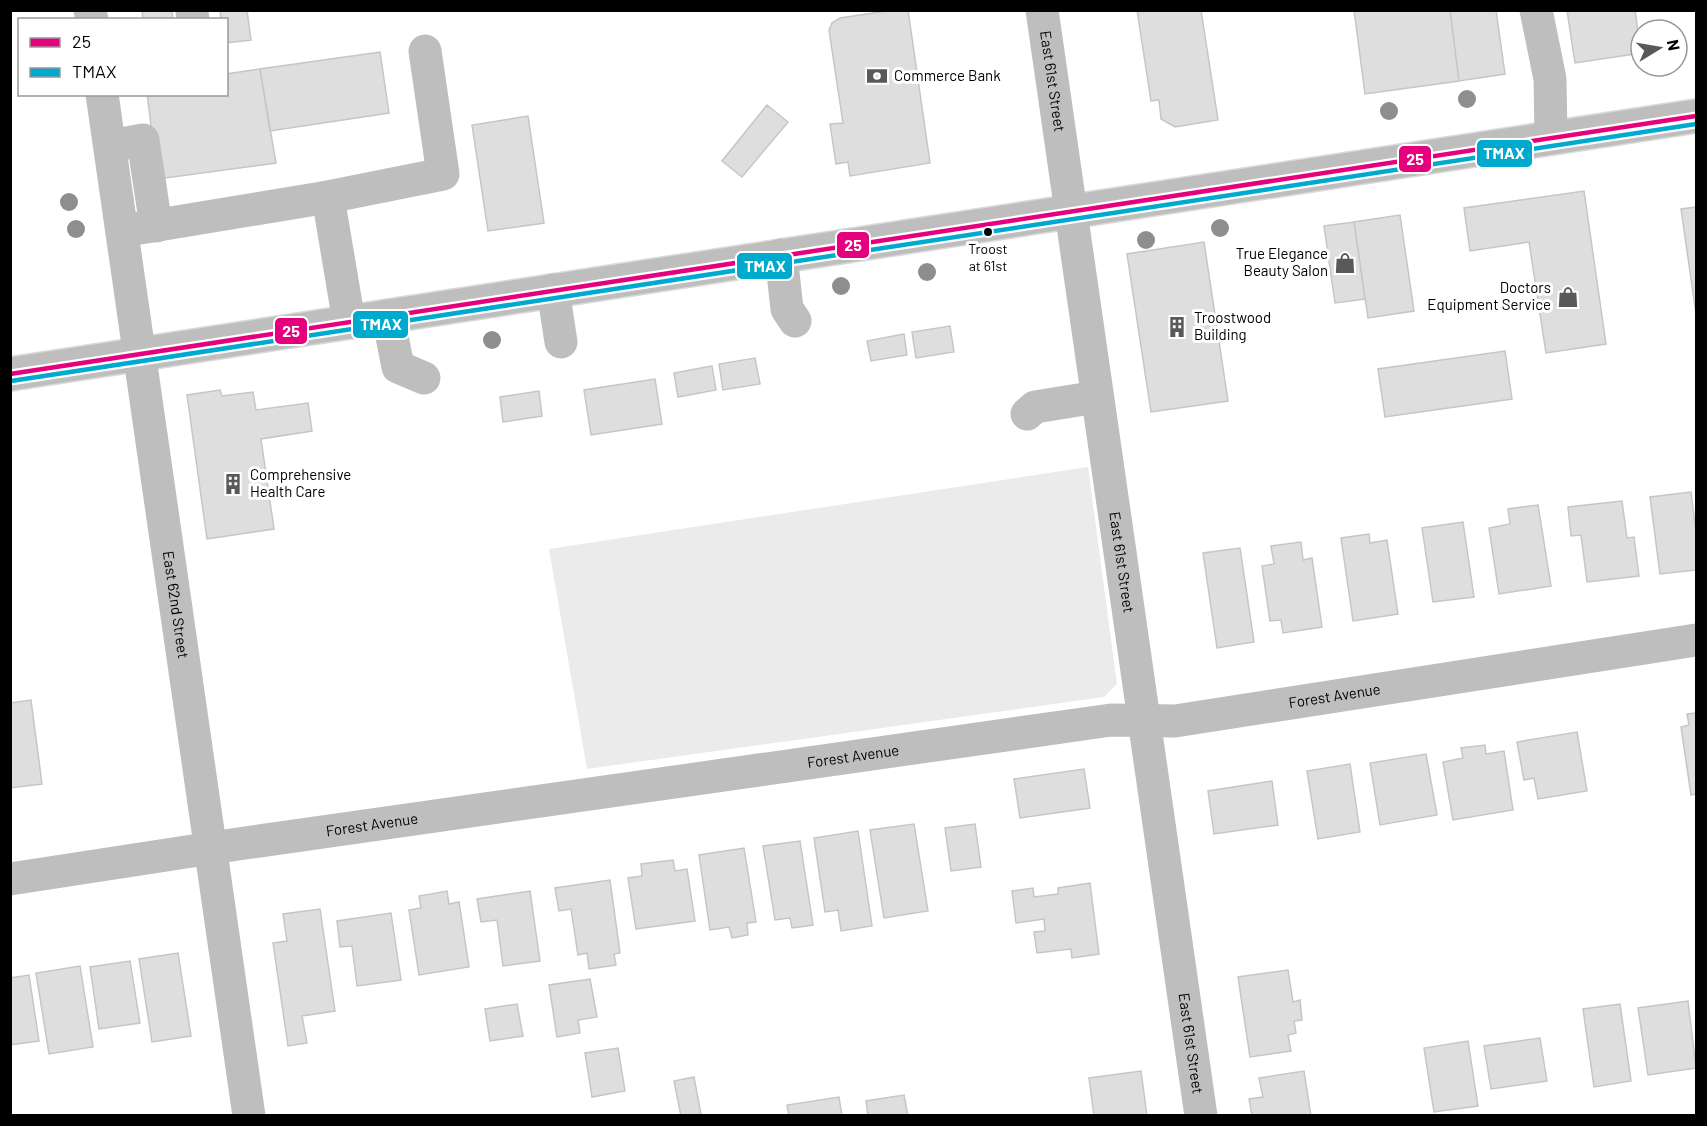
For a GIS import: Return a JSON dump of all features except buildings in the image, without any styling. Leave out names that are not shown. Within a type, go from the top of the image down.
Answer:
[{"type":"street","name":"East 61st Street","points":[[1042,10],[1201,1116]]},
{"type":"street","points":[[1536,10],[1550,79],[1551,137]]},
{"type":"street","points":[[122,231],[328,197],[443,174],[425,51]]},
{"type":"street","name":"East 62nd Street","points":[[102,96],[249,1116]]},
{"type":"street","points":[[10,374],[1696,116]]},
{"type":"street","points":[[110,146],[143,141],[156,226]]},
{"type":"street","points":[[328,197],[349,322]]},
{"type":"street","points":[[781,255],[787,309],[795,321]]},
{"type":"street","points":[[553,290],[561,342]]},
{"type":"street","points":[[388,316],[398,367],[424,378]]},
{"type":"street","points":[[1027,414],[1035,407],[1097,397]]},
{"type":"street","name":"Forest Avenue","points":[[10,879],[210,848],[1111,720],[1175,721],[1696,640]]},
{"type":"shaded area","points":[[1088,467],[1117,684],[1104,697],[587,769],[549,549]]},
{"type":"transit line","name":"25","points":[[10,374],[1696,116]]},
{"type":"transit line","name":"TMAX","points":[[11,381],[1696,124]]},
{"type":"place","name":"Commerce Bank","points":[[877,76]]},
{"type":"place","name":"Troost at 61st","points":[[988,232]]},
{"type":"place","name":"True Elegance Beauty Salon","points":[[1345,263]]},
{"type":"place","name":"Doctors Equipment Service","points":[[1568,297]]},
{"type":"place","name":"Troostwood Building","points":[[1177,327]]},
{"type":"place","name":"Comprehensive Health Care","points":[[233,484]]}]
